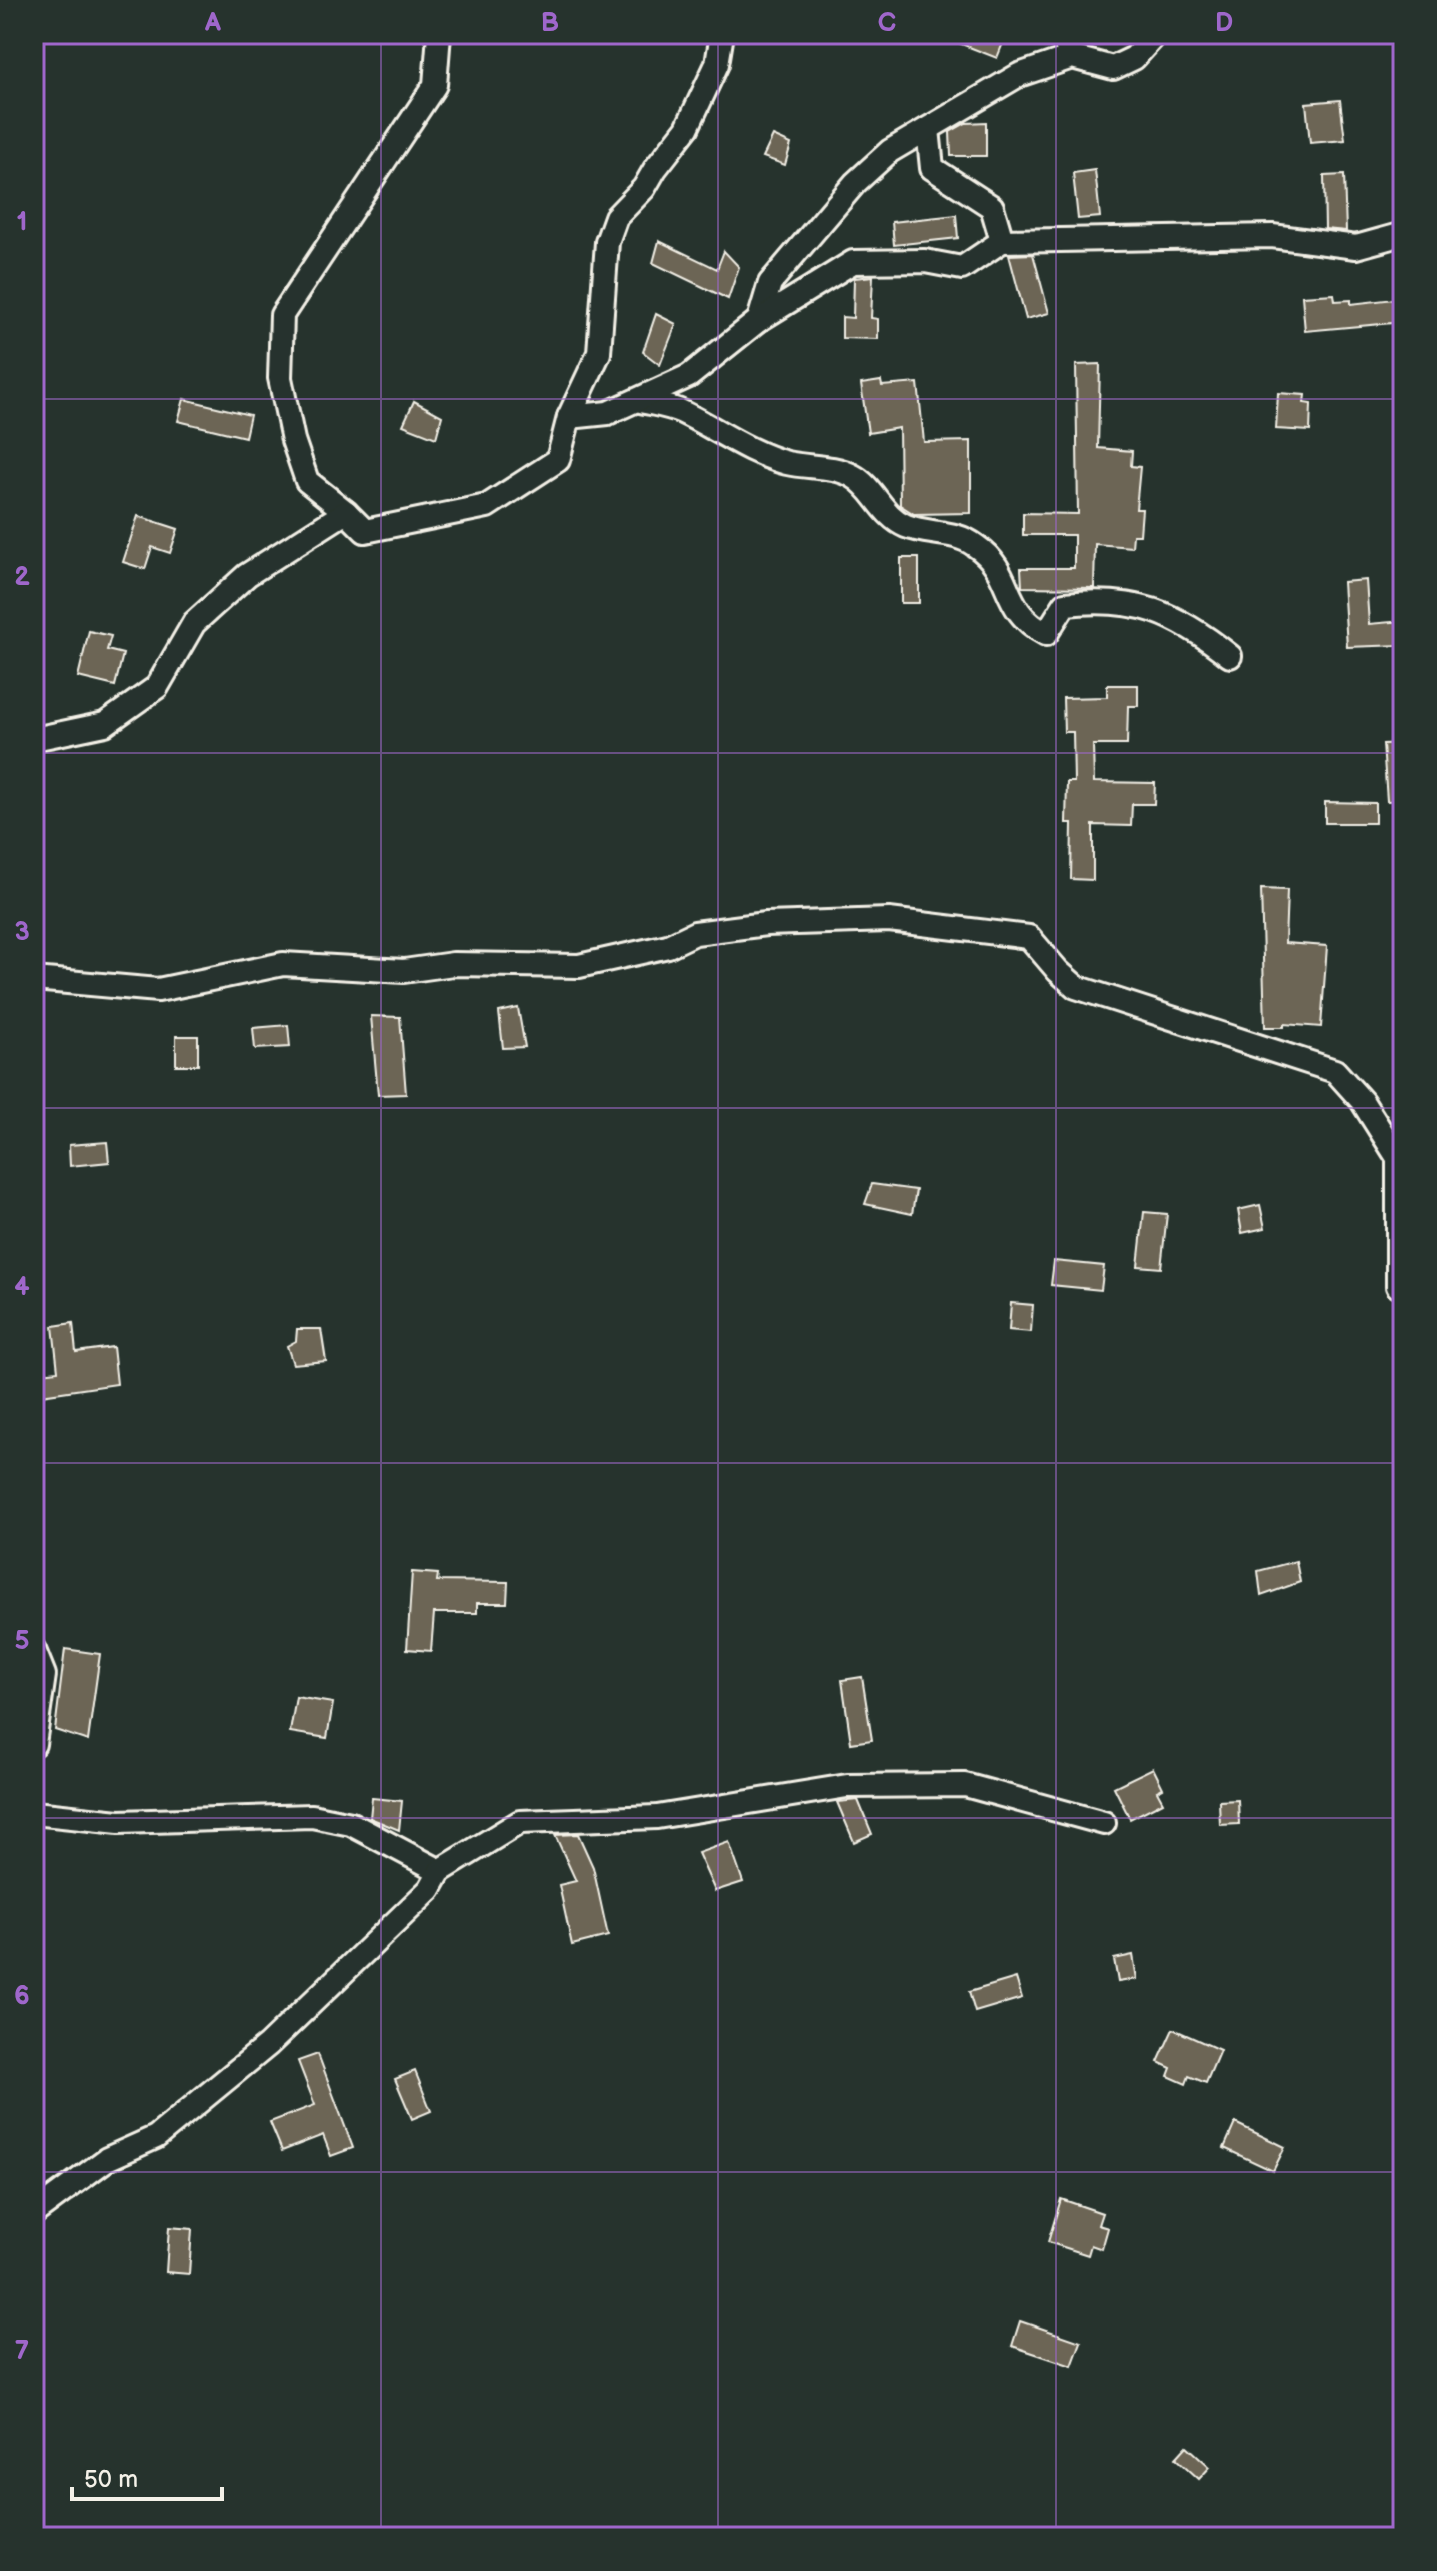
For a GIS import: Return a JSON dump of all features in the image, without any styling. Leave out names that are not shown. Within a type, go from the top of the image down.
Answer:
[{"type":"street","points":[[439,34],[435,85],[282,315],[280,378],[293,440],[307,481],[365,531],[487,506],[558,460],[569,417],[599,353],[607,242],[616,217],[644,188],[687,128],[717,64],[722,34]]},
{"type":"street","points":[[1061,34],[1072,57]]},
{"type":"street","points":[[759,320],[770,283],[855,183],[890,151],[1019,75],[1072,57],[1113,68],[1134,58],[1156,34]]},
{"type":"street","points":[[928,129],[932,168],[992,207],[1002,241]]},
{"type":"street","points":[[569,417],[608,413],[641,401],[689,376],[759,320],[853,262],[925,261],[962,268],[1002,241],[1272,236],[1356,247],[1403,234]]},
{"type":"street","points":[[641,401],[680,411],[728,439],[787,463],[855,477],[891,516],[907,526],[945,532],[978,547],[1002,572],[1011,602],[1025,623],[1046,634],[1065,604],[1143,606],[1192,625],[1230,656]]},
{"type":"street","points":[[34,739],[105,724],[157,687],[194,623],[247,575],[346,512]]},
{"type":"street","points":[[34,979],[158,990],[283,964],[404,971],[453,964],[579,966],[668,946],[695,933],[766,924],[889,920],[1029,937],[1058,971],[1088,992],[1335,1071],[1362,1101],[1398,1158],[1398,1286]]},
{"type":"street","points":[[34,1650],[44,1675],[34,1744]]},
{"type":"street","points":[[34,2213],[107,2159],[156,2137],[268,2045],[430,1889],[440,1871],[520,1822],[657,1817],[847,1786],[965,1785],[1104,1823]]},
{"type":"street","points":[[34,1813],[119,1822],[312,1816],[351,1824],[440,1871]]},
{"type":"building","points":[[936,34],[989,34],[1005,38],[997,58]]},
{"type":"building","points":[[1340,100],[1345,140],[1310,143],[1306,103]]},
{"type":"building","points":[[986,122],[986,156],[951,156],[950,132],[966,123]]},
{"type":"building","points":[[773,136],[791,144],[785,165],[763,157]]},
{"type":"building","points":[[1095,170],[1100,217],[1078,219],[1073,173]]},
{"type":"building","points":[[1344,175],[1346,231],[1325,229],[1324,176]]},
{"type":"building","points":[[956,215],[958,238],[894,245],[892,222]]},
{"type":"building","points":[[659,241],[717,269],[724,251],[739,267],[728,299],[653,263]]},
{"type":"building","points":[[1033,254],[1049,313],[1026,319],[1009,255]]},
{"type":"building","points":[[873,276],[871,318],[878,319],[878,339],[842,338],[842,317],[853,318],[854,278]]},
{"type":"building","points":[[1334,294],[1335,301],[1351,300],[1351,304],[1403,298],[1403,322],[1305,331],[1302,296]]},
{"type":"building","points":[[656,314],[676,324],[660,365],[643,352]]},
{"type":"building","points":[[1100,364],[1098,448],[1132,451],[1131,466],[1140,467],[1136,509],[1142,509],[1140,535],[1133,535],[1132,547],[1095,544],[1094,588],[1022,587],[1021,568],[1074,568],[1074,535],[1023,535],[1023,513],[1078,514],[1076,365]]},
{"type":"building","points":[[881,381],[882,386],[918,383],[924,442],[971,441],[971,513],[914,514],[900,505],[899,428],[868,433],[861,384]]},
{"type":"building","points":[[1278,393],[1305,395],[1304,403],[1311,404],[1310,431],[1276,429]]},
{"type":"building","points":[[184,399],[250,415],[245,437],[178,421]]},
{"type":"building","points":[[414,401],[442,416],[436,438],[403,425]]},
{"type":"building","points":[[138,516],[178,529],[170,553],[152,547],[145,569],[123,562]]},
{"type":"building","points":[[901,558],[919,558],[919,603],[901,603]]},
{"type":"building","points":[[1366,580],[1369,624],[1403,621],[1403,645],[1347,647],[1343,582]]},
{"type":"building","points":[[89,631],[111,636],[107,650],[123,654],[115,686],[78,677]]},
{"type":"building","points":[[1107,685],[1138,685],[1138,706],[1128,706],[1127,745],[1093,745],[1094,782],[1155,783],[1154,804],[1132,804],[1131,826],[1093,825],[1093,880],[1071,879],[1072,823],[1066,823],[1067,782],[1074,782],[1073,732],[1064,732],[1063,698],[1107,697]]},
{"type":"building","points":[[1403,743],[1403,800],[1387,801],[1383,744]]},
{"type":"building","points":[[1325,802],[1375,803],[1375,823],[1325,823]]},
{"type":"building","points":[[1261,889],[1287,890],[1285,943],[1327,946],[1321,1027],[1284,1024],[1284,1027],[1265,1027]]},
{"type":"building","points":[[518,1008],[525,1047],[503,1048],[499,1012]]},
{"type":"building","points":[[371,1016],[400,1017],[406,1094],[378,1095]]},
{"type":"building","points":[[288,1025],[290,1047],[255,1049],[253,1028]]},
{"type":"building","points":[[176,1036],[198,1036],[198,1065],[176,1065]]},
{"type":"building","points":[[107,1142],[109,1162],[70,1166],[69,1145]]},
{"type":"building","points":[[872,1184],[916,1190],[912,1214],[865,1204]]},
{"type":"building","points":[[1260,1205],[1265,1228],[1242,1233],[1238,1210]]},
{"type":"building","points":[[1144,1212],[1167,1214],[1161,1268],[1138,1266]]},
{"type":"building","points":[[1054,1261],[1104,1266],[1101,1290],[1051,1285]]},
{"type":"building","points":[[1011,1303],[1033,1305],[1031,1332],[1009,1330]]},
{"type":"building","points":[[73,1323],[76,1352],[113,1347],[117,1384],[34,1396],[34,1374],[58,1371],[53,1326]]},
{"type":"building","points":[[297,1329],[321,1329],[326,1361],[293,1364],[287,1346],[296,1341]]},
{"type":"building","points":[[1296,1561],[1300,1582],[1261,1596],[1258,1571]]},
{"type":"building","points":[[412,1572],[438,1574],[437,1581],[508,1582],[507,1603],[477,1603],[477,1613],[434,1613],[431,1651],[407,1649]]},
{"type":"building","points":[[65,1649],[100,1654],[88,1741],[55,1730]]},
{"type":"building","points":[[862,1677],[872,1740],[851,1743],[842,1680]]},
{"type":"building","points":[[296,1697],[333,1703],[327,1738],[290,1732]]},
{"type":"building","points":[[1153,1768],[1163,1788],[1157,1791],[1163,1802],[1130,1819],[1114,1787]]},
{"type":"building","points":[[372,1798],[402,1801],[399,1830],[370,1818]]},
{"type":"building","points":[[858,1800],[872,1834],[854,1842],[837,1802]]},
{"type":"building","points":[[1238,1800],[1239,1824],[1220,1825],[1219,1801]]},
{"type":"building","points":[[578,1834],[593,1867],[608,1936],[572,1945],[559,1885],[576,1881],[555,1835]]},
{"type":"building","points":[[729,1842],[743,1882],[715,1891],[698,1853]]},
{"type":"building","points":[[1133,1955],[1137,1979],[1118,1982],[1114,1959]]},
{"type":"building","points":[[1016,1978],[1022,1998],[975,2012],[969,1992]]},
{"type":"building","points":[[1173,2029],[1220,2050],[1206,2083],[1189,2076],[1186,2084],[1168,2076],[1171,2068],[1158,2062]]},
{"type":"building","points":[[318,2054],[353,2148],[331,2156],[323,2135],[282,2151],[270,2122],[315,2105],[298,2061]]},
{"type":"building","points":[[415,2071],[431,2111],[412,2119],[395,2079]]},
{"type":"building","points":[[1235,2123],[1285,2147],[1273,2171],[1224,2148]]},
{"type":"building","points":[[1061,2199],[1102,2213],[1098,2225],[1108,2228],[1102,2249],[1091,2245],[1088,2255],[1048,2242]]},
{"type":"building","points":[[169,2227],[192,2229],[189,2274],[166,2272]]},
{"type":"building","points":[[1020,2321],[1081,2342],[1072,2366],[1012,2346]]},
{"type":"building","points":[[1187,2446],[1210,2467],[1199,2479],[1176,2458]]}]
